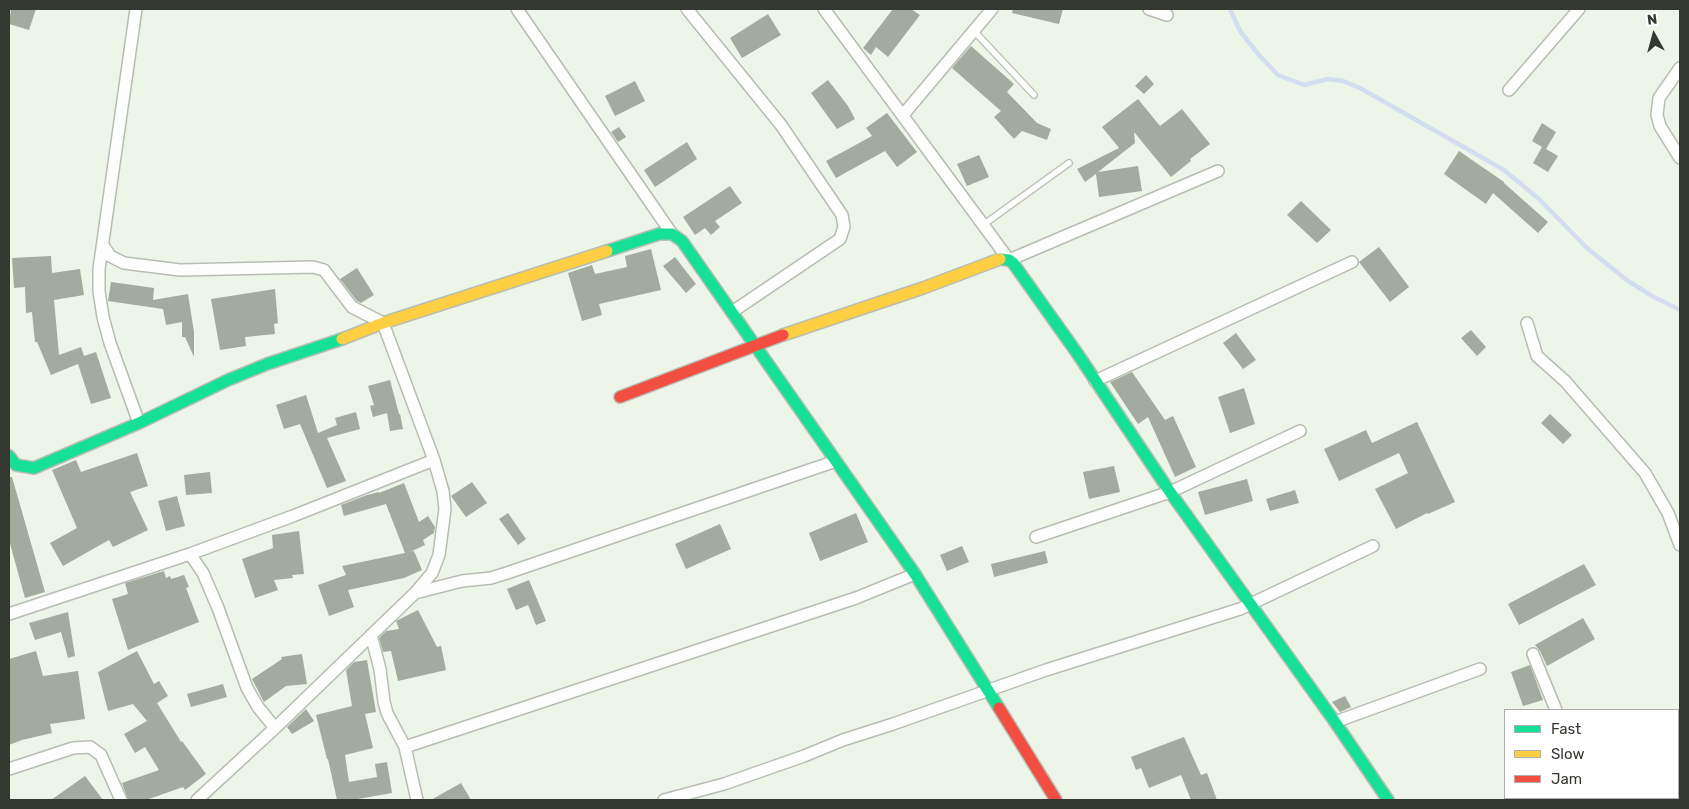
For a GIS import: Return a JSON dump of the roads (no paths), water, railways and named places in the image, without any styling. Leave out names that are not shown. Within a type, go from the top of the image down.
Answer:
[{"type":"street","points":[[136,9],[102,244],[99,290],[103,317],[110,343],[139,423]]},
{"type":"street","points":[[517,9],[672,234],[682,241],[914,574],[1056,800]]},
{"type":"street","points":[[687,9],[781,125],[842,215],[844,227],[840,239],[732,312]]},
{"type":"street","points":[[824,9],[1013,263],[1096,381],[1170,492],[1335,722],[1388,800]]},
{"type":"street","points":[[903,115],[992,9]]},
{"type":"street","points":[[1149,9],[1167,15]]},
{"type":"street","points":[[1510,90],[1579,9]]},
{"type":"street","points":[[1680,68],[1659,98],[1658,115],[1660,126],[1680,158]]},
{"type":"street","points":[[620,397],[772,338],[949,279],[998,259],[1009,260],[1218,170]]},
{"type":"street","points":[[9,456],[16,465],[34,468],[139,423],[228,380],[267,364],[384,323],[659,234],[672,234]]},
{"type":"street","points":[[102,244],[110,256],[124,263],[180,270],[318,268],[324,270],[352,307],[384,323],[444,491],[445,509],[439,555],[432,573],[415,593],[197,800]]},
{"type":"street","points":[[1096,381],[1352,262]]},
{"type":"street","points":[[1527,323],[1538,356],[1565,381],[1645,473],[1668,513],[1680,546]]},
{"type":"street","points":[[1036,536],[1170,492],[1300,431]]},
{"type":"street","points":[[9,614],[190,554],[294,516],[434,460]]},
{"type":"street","points":[[415,593],[462,581],[507,574],[836,460]]},
{"type":"street","points":[[664,800],[724,784],[843,740],[1046,670],[1240,609],[1373,546]]},
{"type":"street","points":[[190,554],[203,573],[218,608],[247,688],[258,707],[275,728]]},
{"type":"street","points":[[406,747],[856,598],[914,574]]},
{"type":"street","points":[[371,635],[380,669],[387,714],[406,747],[418,800]]},
{"type":"street","points":[[1533,654],[1556,709]]},
{"type":"street","points":[[1335,722],[1480,669]]},
{"type":"street","points":[[9,769],[73,748],[90,747],[101,755],[121,800]]},
{"type":"lane","points":[[974,31],[1034,95]]},
{"type":"lane","points":[[983,224],[1069,163]]},
{"type":"waterway","points":[[1230,9],[1240,31],[1278,75],[1304,85],[1328,79],[1343,81],[1360,88],[1504,170],[1539,199],[1588,249],[1628,281],[1680,310]]}]
